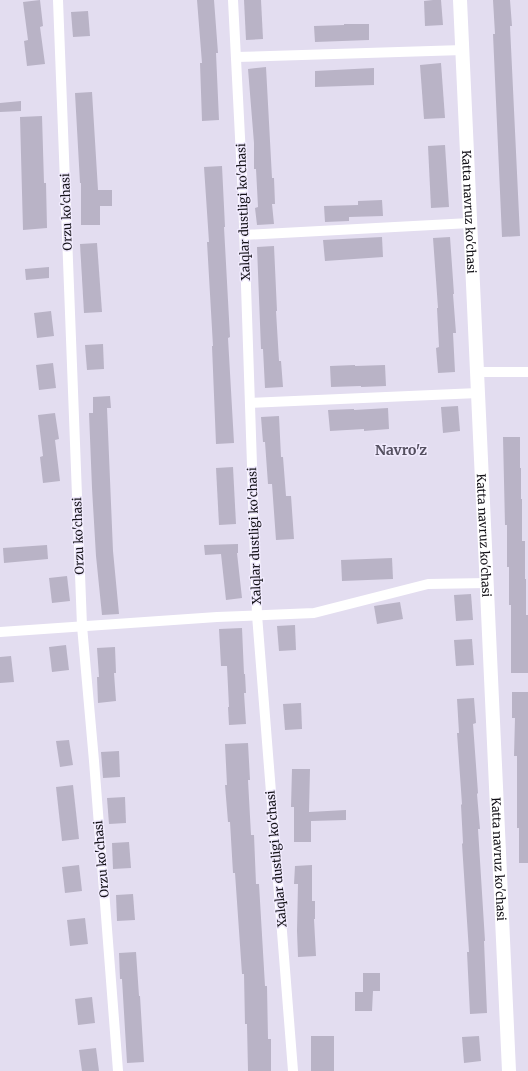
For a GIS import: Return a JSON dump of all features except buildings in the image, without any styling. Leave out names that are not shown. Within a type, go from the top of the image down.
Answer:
[{"type":"street","name":"Orzu ko'chasi","points":[[58,0],[82,626],[118,1071]]},
{"type":"street","name":"Xalqlar dustligi ko'chasi","points":[[233,0],[244,235],[257,615],[293,1071]]},
{"type":"street","name":"Katta navruz ko'chasi","points":[[460,0],[509,1071]]},
{"type":"street","points":[[236,57],[463,50]]},
{"type":"street","points":[[244,235],[470,223]]},
{"type":"street","points":[[477,372],[528,372]]},
{"type":"street","points":[[250,402],[478,393]]},
{"type":"street","points":[[0,632],[257,615],[314,613],[428,584],[487,583]]},
{"type":"district","name":"Navro'z","points":[[401,450]]}]
